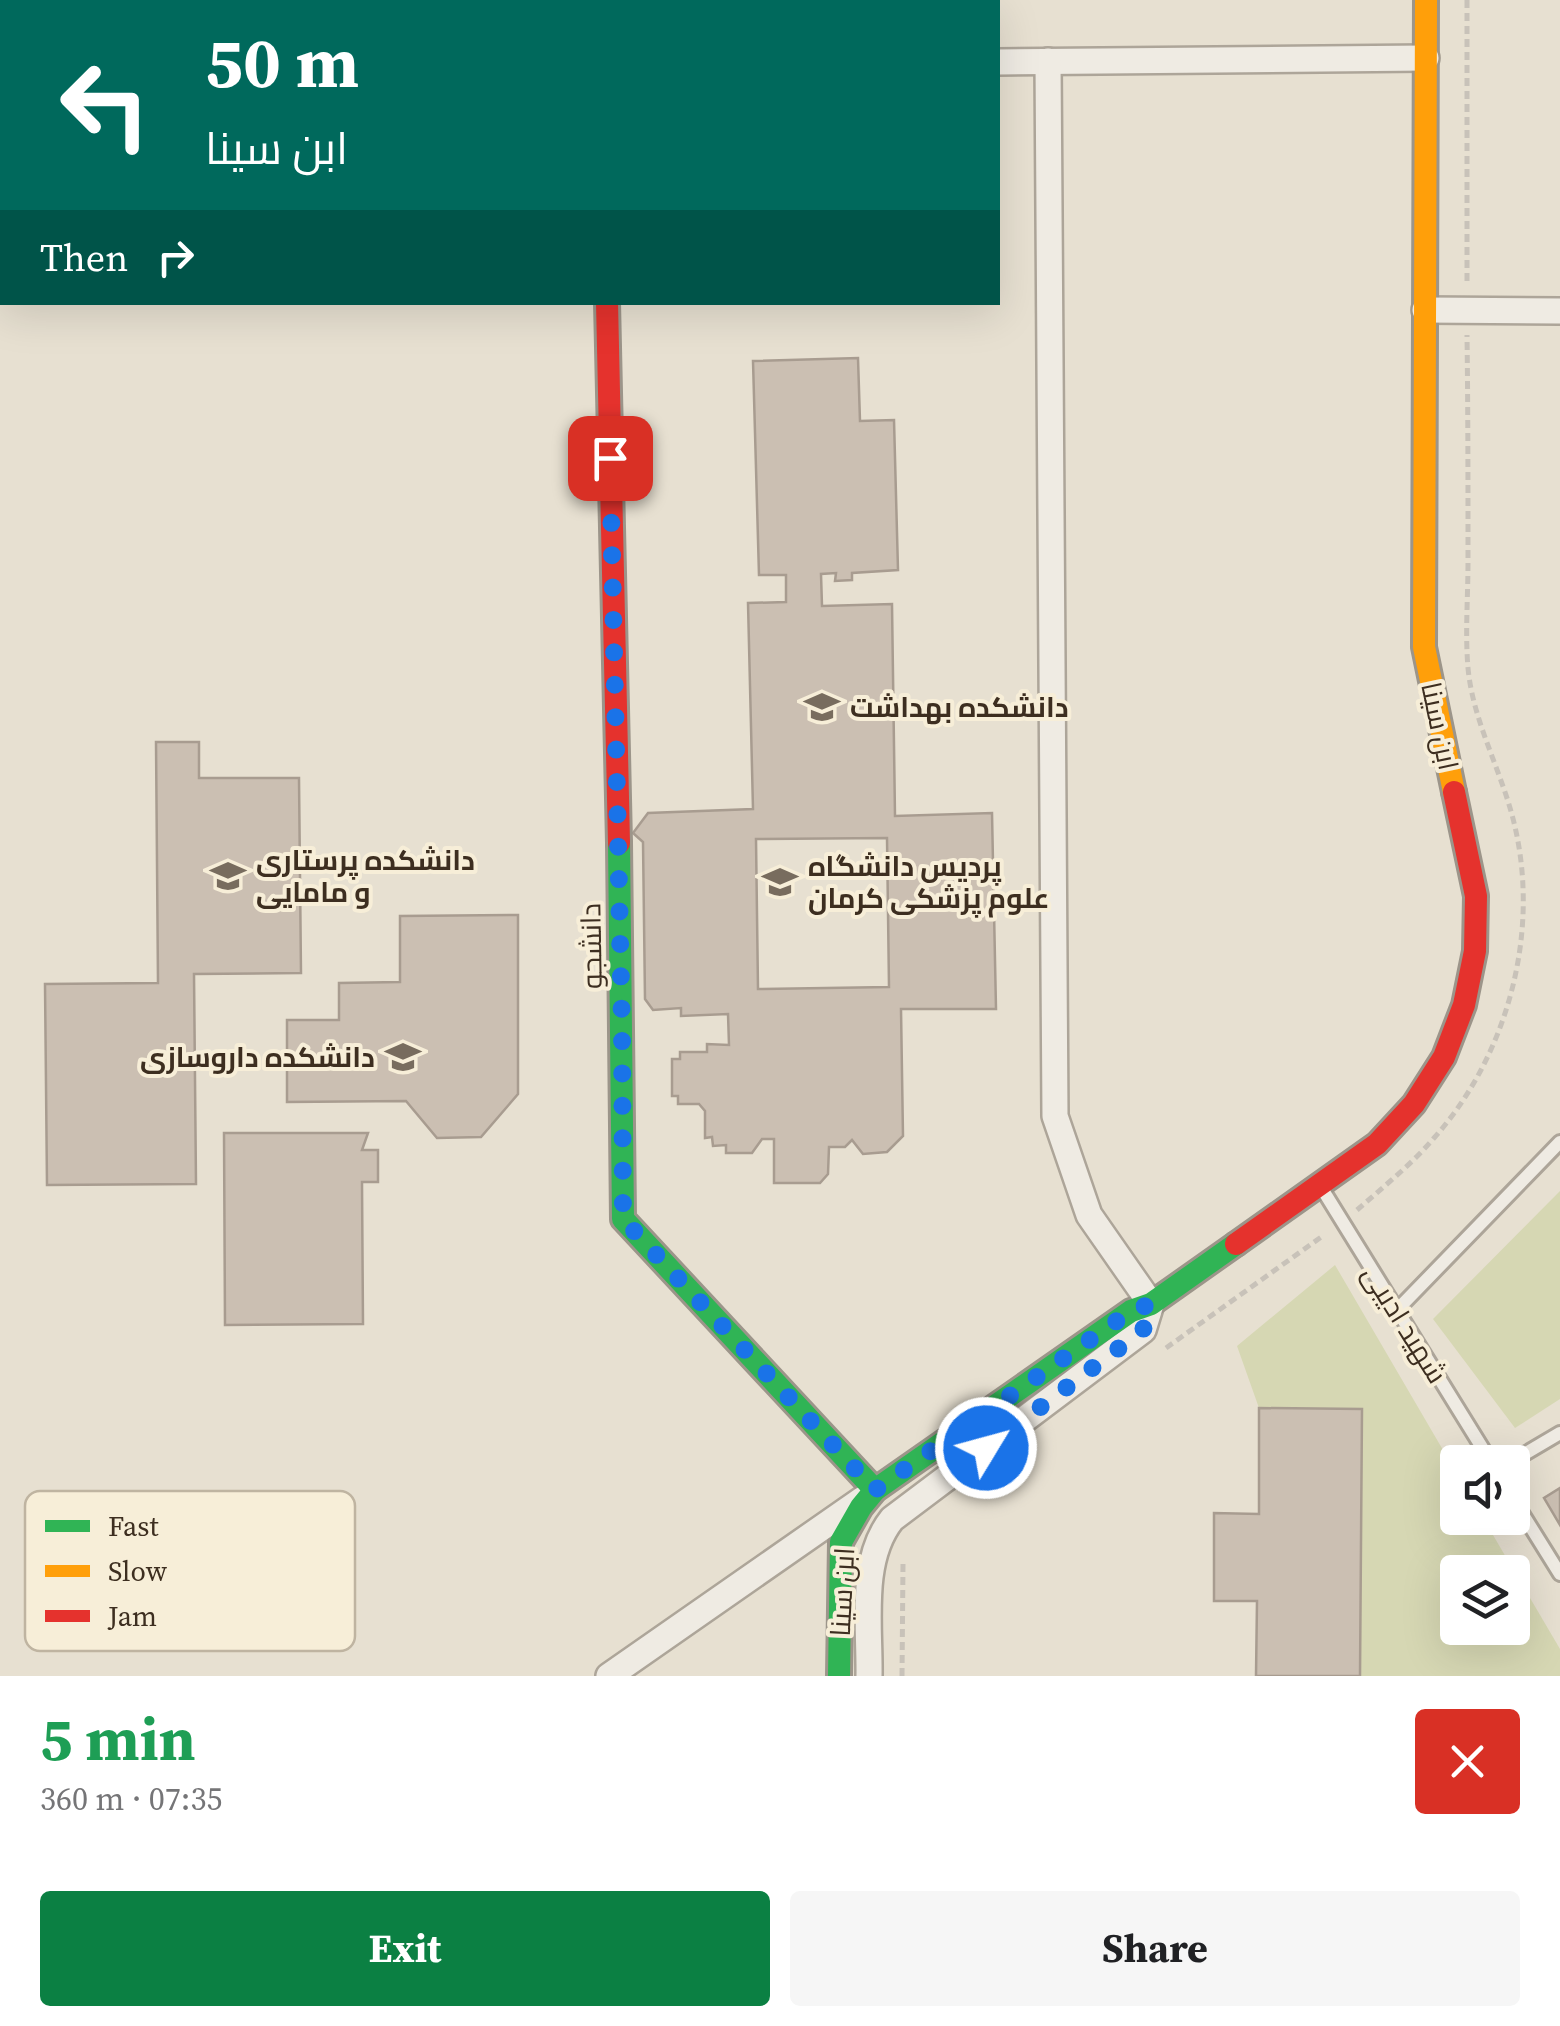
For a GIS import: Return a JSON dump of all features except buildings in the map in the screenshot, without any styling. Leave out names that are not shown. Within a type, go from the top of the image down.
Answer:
[{"type":"street","name":"ابن سینا","points":[[839,1676],[841,1542],[875,1490],[1131,1311],[1151,1304],[1377,1144],[1414,1104],[1450,1040],[1464,1005],[1475,951],[1476,896],[1424,647],[1426,0]]},
{"type":"street","points":[[1000,62],[1426,58]]},
{"type":"street","points":[[1048,62],[1054,1116],[1089,1215],[1151,1304]]},
{"type":"street","name":"دانشجو","points":[[607,305],[623,1219],[875,1490]]},
{"type":"street","points":[[1426,310],[1560,311]]},
{"type":"street","name":"ابن سینا","points":[[869,1676],[871,1562],[879,1535],[892,1519],[1143,1330],[1151,1304]]},
{"type":"street","points":[[609,1676],[875,1490]]},
{"type":"lane","points":[[1397,1310],[1560,1142]]},
{"type":"lane","name":"شهید ادیبی","points":[[1320,1185],[1480,1445]]},
{"type":"lane","points":[[1530,1450],[1560,1433]]},
{"type":"lane","points":[[1530,1526],[1560,1574]]},
{"type":"path","points":[[1160,1352],[1342,1222],[1435,1138],[1487,1060],[1516,970],[1522,924],[1522,877],[1516,830],[1504,784],[1486,741],[1468,670],[1467,0]]},
{"type":"path","points":[[902,1676],[903,1557]]},
{"type":"green space","points":[[1560,1191],[1560,1399],[1515,1428],[1433,1319]]},
{"type":"green space","points":[[1335,1265],[1440,1445],[1440,1535],[1493,1535],[1505,1555],[1440,1555],[1440,1645],[1530,1645],[1530,1598],[1560,1649],[1560,1676],[1360,1676],[1362,1409],[1259,1408],[1237,1346]]},
{"type":"traffic: fast","points":[[619,843],[623,1219],[875,1490]]},
{"type":"traffic: fast","points":[[839,1676],[841,1542],[875,1490],[1131,1311],[1151,1304],[1236,1244]]},
{"type":"traffic: slow","points":[[1426,0],[1424,647],[1454,792]]},
{"type":"traffic: jam","points":[[607,305],[619,843]]},
{"type":"traffic: jam","points":[[1236,1244],[1377,1144],[1414,1104],[1444,1057],[1464,1005],[1475,951],[1476,896],[1454,792]]},
{"type":"place","name":"دانشکده بهداشت","points":[[822,707]]},
{"type":"place","name":"دانشکده پرستاری و مامایی","points":[[228,876]]},
{"type":"place","name":"پردیس دانشگاه علوم پزشکی کرمان","points":[[780,882]]},
{"type":"place","name":"دانشکده داروسازی","points":[[403,1057]]},
{"type":"route","points":[[610,458],[623,1219],[875,1490],[1131,1311],[1151,1304],[1143,1330],[986,1448]]}]
